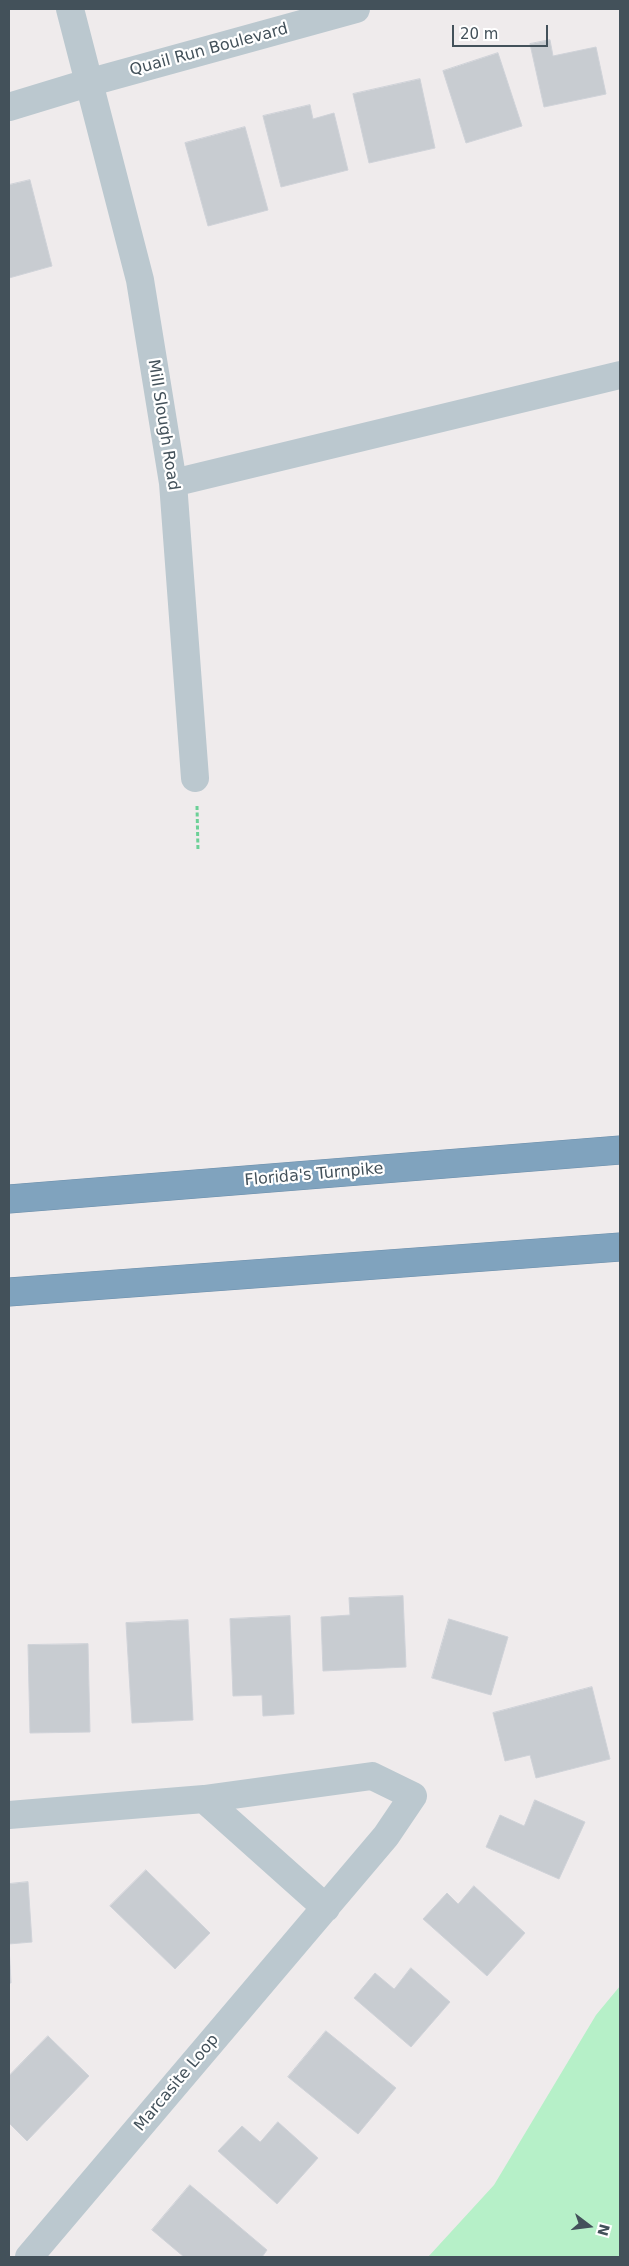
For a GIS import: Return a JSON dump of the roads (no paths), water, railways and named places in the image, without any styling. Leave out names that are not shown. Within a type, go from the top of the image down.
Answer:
[{"type":"highway","name":"Florida's Turnpike","points":[[9,1199],[620,1150]]},
{"type":"highway","points":[[9,1292],[620,1247]]},
{"type":"street","name":"Mill Slough Road","points":[[70,9],[140,280],[173,483],[195,778]]},
{"type":"street","name":"Quail Run Boulevard","points":[[9,107],[90,82],[356,9]]},
{"type":"street","points":[[173,483],[620,375]]},
{"type":"street","name":"Marcasite Loop","points":[[9,1815],[204,1799],[372,1776],[413,1796],[386,1836],[29,2257]]},
{"type":"street","points":[[204,1799],[326,1908]]}]
